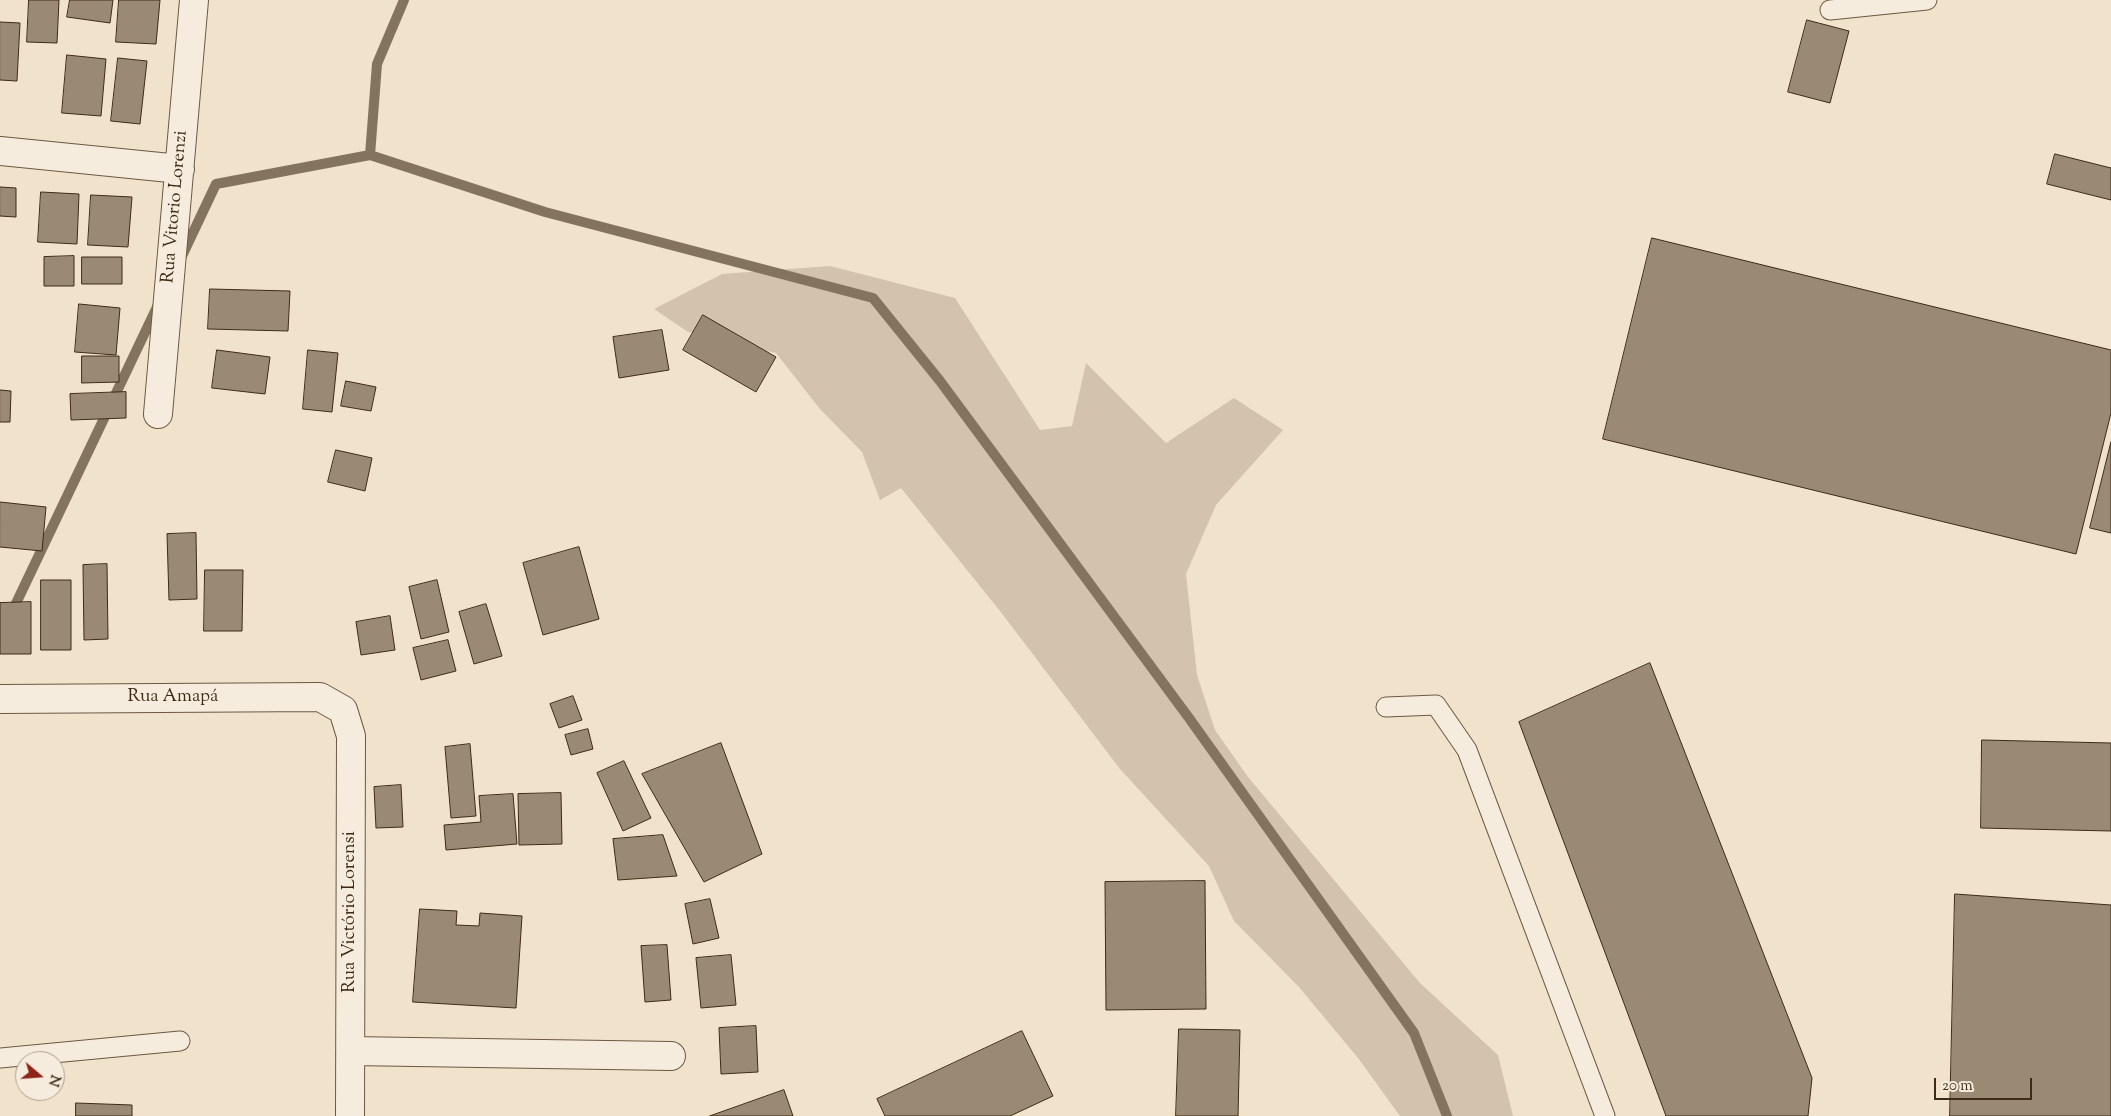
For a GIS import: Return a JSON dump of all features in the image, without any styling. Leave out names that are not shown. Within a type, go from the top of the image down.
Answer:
[{"type":"street","name":"Rua Vitorio Lorenzi","points":[[158,414],[194,0]]},
{"type":"street","points":[[0,151],[180,169]]},
{"type":"street","name":"Rua Amapá","points":[[0,699],[320,697],[343,710]]},
{"type":"street","name":"Rua Victório Lorensi","points":[[343,710],[351,736],[350,1116]]},
{"type":"street","points":[[351,1051],[671,1056]]},
{"type":"lane","points":[[1830,10],[1927,0]]},
{"type":"lane","points":[[1386,707],[1436,705],[1467,750],[1605,1116]]},
{"type":"lane","points":[[0,1058],[180,1041]]},
{"type":"shaded area","points":[[830,266],[955,298],[1040,430],[1072,426],[1086,363],[1166,443],[1234,398],[1283,430],[1216,505],[1186,574],[1197,675],[1215,730],[1248,777],[1420,983],[1498,1055],[1513,1116],[1400,1116],[1358,1058],[1299,987],[1234,921],[1209,866],[1120,769],[1000,611],[901,488],[880,500],[862,452],[820,409],[776,353],[688,332],[654,309],[722,274]]},
{"type":"building","points":[[29,0],[59,0],[57,43],[27,42]]},
{"type":"building","points":[[70,0],[113,0],[110,23],[67,17]]},
{"type":"building","points":[[119,0],[160,0],[156,44],[116,42]]},
{"type":"building","points":[[1807,20],[1849,31],[1830,103],[1788,92]]},
{"type":"building","points":[[0,22],[20,23],[17,81],[0,80]]},
{"type":"building","points":[[67,55],[106,59],[101,116],[62,113]]},
{"type":"building","points":[[118,58],[147,61],[140,124],[111,121]]},
{"type":"building","points":[[2055,154],[2111,168],[2111,200],[2047,184]]},
{"type":"building","points":[[0,187],[16,188],[16,217],[0,216]]},
{"type":"building","points":[[41,192],[79,194],[77,244],[38,242]]},
{"type":"building","points":[[91,195],[132,197],[128,247],[88,245]]},
{"type":"building","points":[[1652,238],[2111,350],[2111,413],[2076,554],[1603,439]]},
{"type":"building","points":[[74,256],[74,286],[44,286],[44,257]]},
{"type":"building","points":[[82,257],[122,257],[122,284],[82,284]]},
{"type":"building","points":[[210,289],[290,291],[288,331],[208,329]]},
{"type":"building","points":[[79,304],[120,308],[116,355],[75,352]]},
{"type":"building","points":[[703,315],[776,357],[756,392],[683,350]]},
{"type":"building","points":[[662,330],[669,370],[619,378],[613,337]]},
{"type":"building","points":[[217,350],[270,357],[265,394],[212,388]]},
{"type":"building","points":[[308,350],[338,353],[332,412],[303,409]]},
{"type":"building","points":[[82,356],[119,356],[119,382],[82,383]]},
{"type":"building","points":[[346,381],[376,387],[371,411],[341,406]]},
{"type":"building","points":[[0,390],[11,391],[10,422],[0,422]]},
{"type":"building","points":[[126,392],[126,418],[71,420],[70,394]]},
{"type":"building","points":[[2111,442],[2111,533],[2090,528]]},
{"type":"building","points":[[336,450],[372,458],[365,491],[328,482]]},
{"type":"building","points":[[0,502],[46,507],[42,551],[0,547]]},
{"type":"building","points":[[196,533],[197,599],[169,600],[167,534]]},
{"type":"building","points":[[579,547],[599,619],[543,635],[523,563]]},
{"type":"building","points":[[107,564],[108,639],[84,640],[83,565]]},
{"type":"building","points":[[205,570],[243,570],[242,631],[204,631]]},
{"type":"building","points":[[41,580],[71,580],[71,650],[41,650]]},
{"type":"building","points":[[437,580],[449,632],[421,639],[409,587]]},
{"type":"building","points":[[31,602],[31,654],[0,654],[0,603]]},
{"type":"building","points":[[486,604],[502,656],[474,664],[459,612]]},
{"type":"building","points":[[390,616],[395,650],[361,655],[356,622]]},
{"type":"building","points":[[448,640],[456,671],[421,680],[413,648]]},
{"type":"building","points":[[1650,663],[1812,1078],[1808,1116],[1666,1116],[1519,722]]},
{"type":"building","points":[[573,696],[582,720],[559,728],[550,704]]},
{"type":"building","points":[[588,729],[593,749],[571,755],[565,735]]},
{"type":"building","points":[[1982,740],[2111,743],[2111,831],[1981,828]]},
{"type":"building","points":[[721,743],[762,854],[704,882],[642,774]]},
{"type":"building","points":[[470,744],[476,816],[451,818],[445,747]]},
{"type":"building","points":[[624,761],[651,818],[623,831],[597,773]]},
{"type":"building","points":[[401,785],[403,827],[376,828],[374,787]]},
{"type":"building","points":[[561,793],[562,844],[519,845],[518,794]]},
{"type":"building","points":[[513,794],[517,844],[446,850],[444,825],[481,822],[479,796]]},
{"type":"building","points":[[663,835],[677,876],[618,880],[613,839]]},
{"type":"building","points":[[1205,881],[1206,1009],[1106,1010],[1105,882]]},
{"type":"building","points":[[1955,894],[2111,905],[2111,1116],[1950,1116]]},
{"type":"building","points":[[710,899],[719,938],[693,944],[685,904]]},
{"type":"building","points":[[420,909],[457,911],[456,925],[479,926],[480,913],[522,916],[516,1008],[413,1002]]},
{"type":"building","points":[[667,945],[671,1000],[645,1002],[641,946]]},
{"type":"building","points":[[731,955],[736,1005],[701,1008],[696,958]]},
{"type":"building","points":[[756,1026],[758,1072],[721,1074],[719,1028]]},
{"type":"building","points":[[1179,1029],[1240,1030],[1238,1116],[1176,1116]]},
{"type":"building","points":[[1022,1031],[1053,1096],[1010,1116],[885,1116],[877,1099]]},
{"type":"building","points":[[784,1090],[793,1116],[710,1116]]},
{"type":"building","points":[[76,1103],[132,1105],[132,1116],[76,1116]]},
{"type":"waterway","points":[[370,155],[377,64],[404,0]]},
{"type":"waterway","points":[[181,258],[216,184],[370,155],[545,212],[873,298],[940,381],[1189,718],[1414,1033],[1447,1116]]},
{"type":"waterway","points":[[0,637],[158,305]]}]
